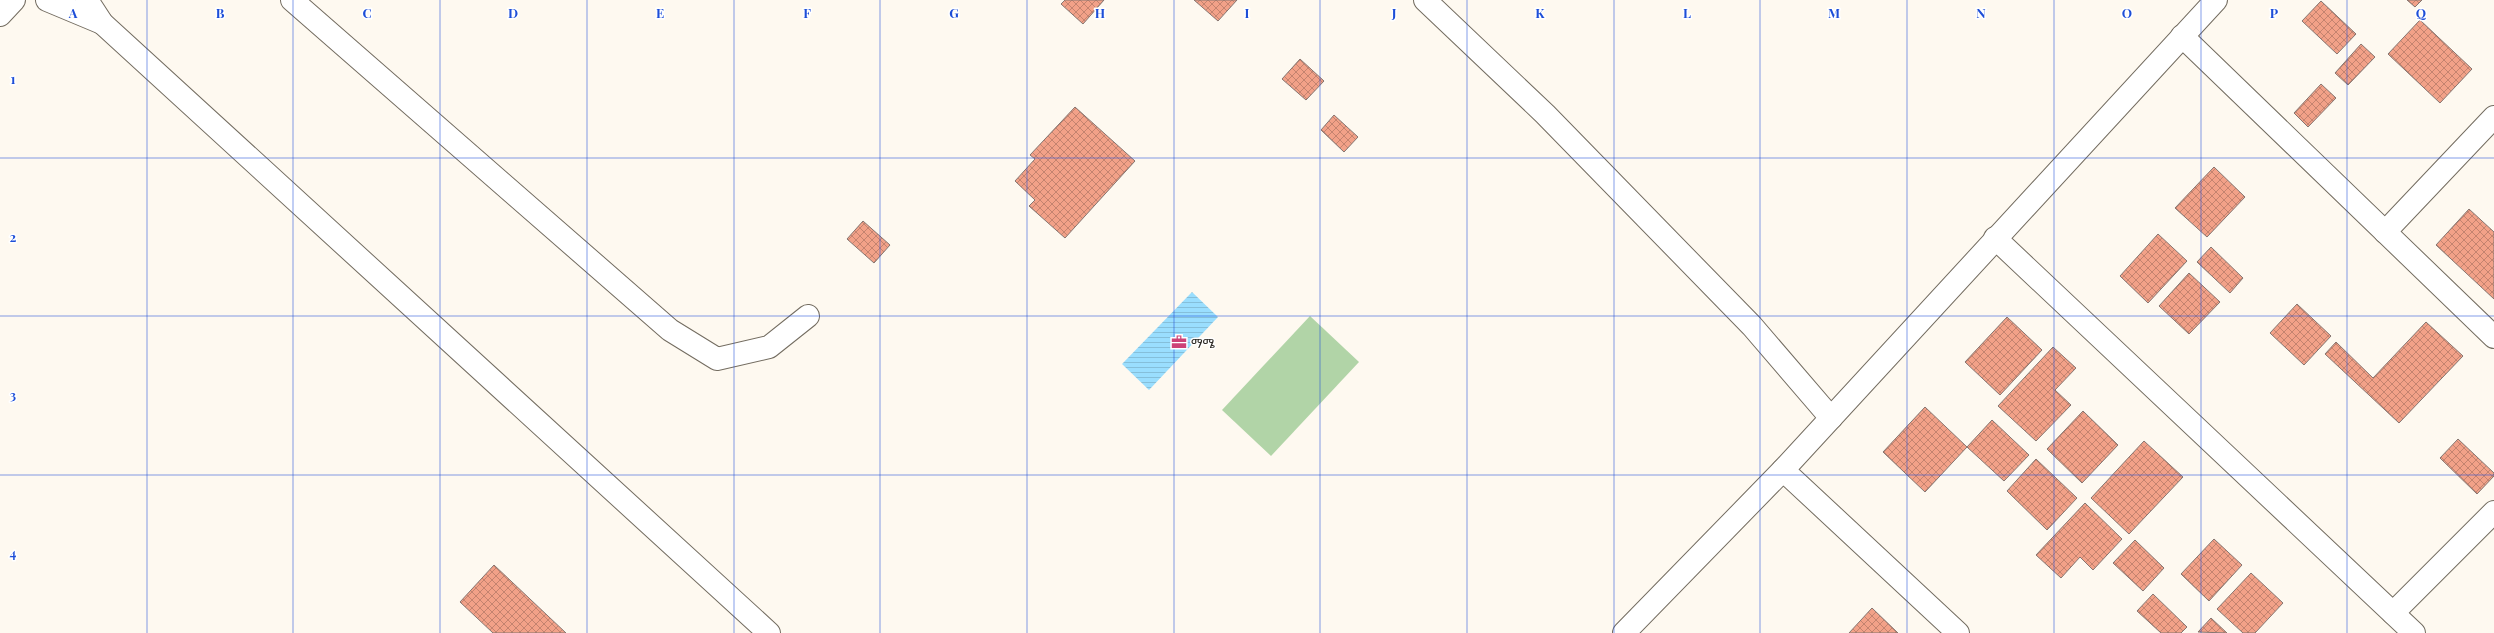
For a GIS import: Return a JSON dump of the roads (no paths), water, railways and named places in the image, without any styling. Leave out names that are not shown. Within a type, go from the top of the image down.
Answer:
[{"type":"main road","points":[[0,15],[14,0]]},
{"type":"main road","points":[[47,0],[102,24]]},
{"type":"main road","points":[[87,0],[102,24],[769,633]]},
{"type":"main road","points":[[292,0],[670,330],[717,359],[769,347],[808,316]]},
{"type":"main road","points":[[1424,0],[1545,114],[1747,320],[1831,418]]},
{"type":"main road","points":[[1624,633],[1783,470],[1995,238],[2216,0]]},
{"type":"main road","points":[[2182,36],[2494,337]]},
{"type":"main road","points":[[2385,232],[2494,117]]},
{"type":"main road","points":[[1995,238],[2414,633]]},
{"type":"main road","points":[[1783,470],[1958,633]]},
{"type":"main road","points":[[2393,613],[2494,512]]},
{"type":"water","points":[[1192,292],[1218,317],[1149,390],[1122,364]]},
{"type":"place","name":"ማሜ","points":[[1179,342]]}]
